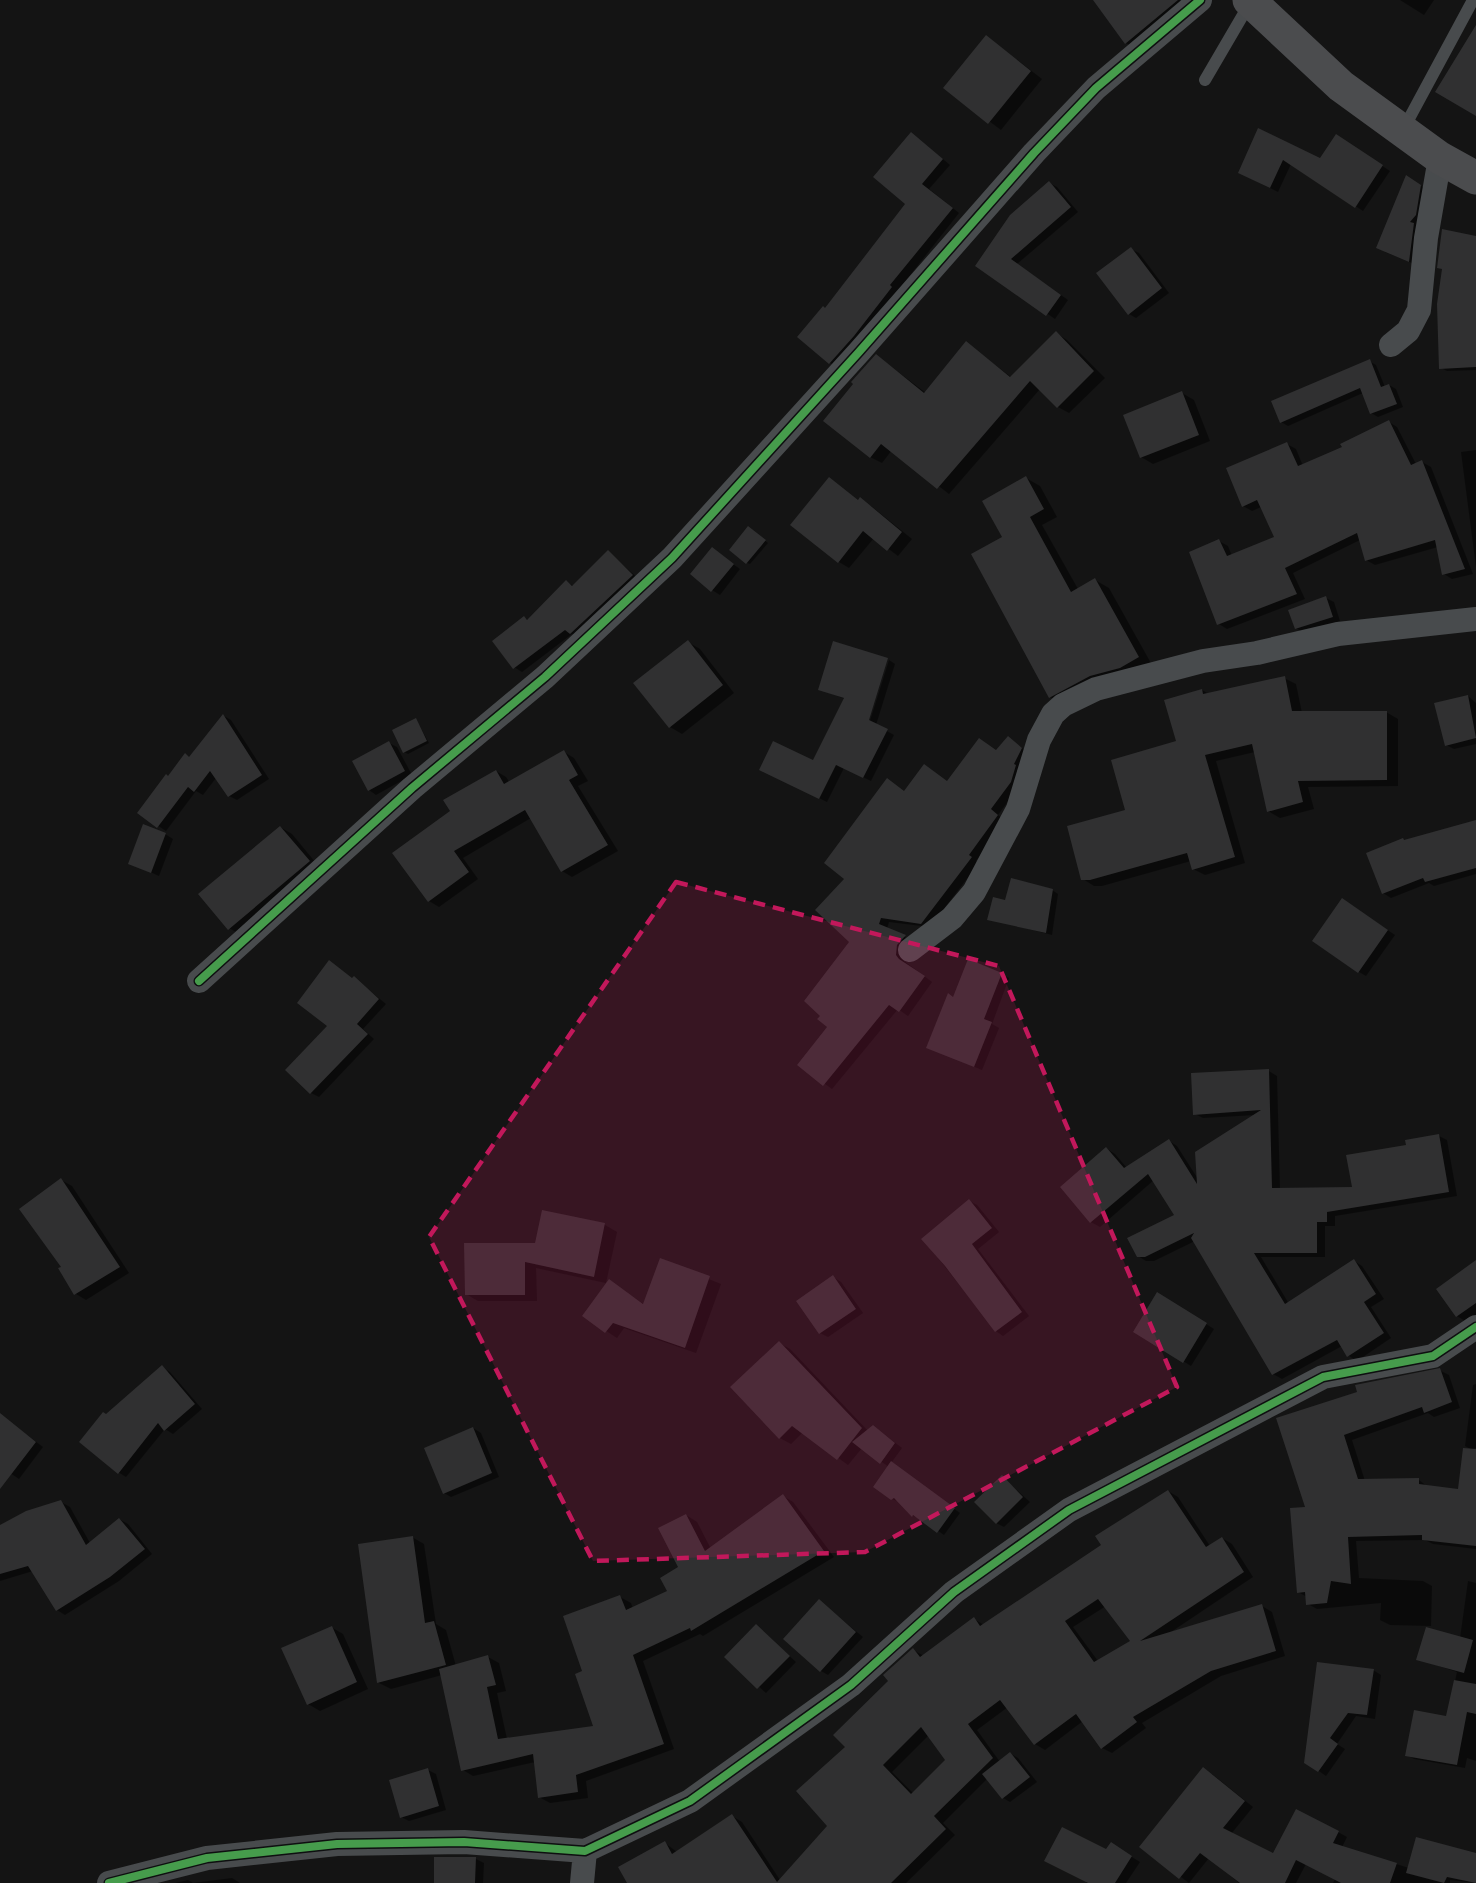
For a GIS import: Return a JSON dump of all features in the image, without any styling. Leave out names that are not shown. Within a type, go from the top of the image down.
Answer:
[{"type":"main road","points":[[1250,1],[1341,86],[1440,158],[1476,178]]},
{"type":"street","points":[[199,981],[412,788],[545,677],[672,558],[865,346],[1042,144],[1096,88],[1200,0]]},
{"type":"street","points":[[1391,345],[1408,331],[1419,310],[1426,238],[1440,158]]},
{"type":"street","points":[[910,950],[952,918],[975,892],[1018,809],[1039,740],[1053,714],[1063,705],[1096,689],[1203,661],[1257,653],[1338,634],[1476,619]]},
{"type":"street","points":[[109,1883],[207,1858],[338,1844],[464,1842],[585,1851],[690,1801],[851,1685],[954,1593],[1068,1510],[1323,1377],[1433,1356],[1476,1327]]},
{"type":"street","points":[[582,1883],[585,1851]]},
{"type":"lane","points":[[1402,131],[1473,0]]},
{"type":"lane","points":[[1205,80],[1250,1]]},
{"type":"highlighted area","points":[[676,882],[999,966],[1177,1387],[865,1552],[593,1561],[429,1237]]},
{"type":"building","points":[[1093,0],[1178,0],[1125,44]]},
{"type":"building","points":[[1476,25],[1476,116],[1435,92]]},
{"type":"building","points":[[986,35],[1031,71],[988,124],[943,88]]},
{"type":"building","points":[[1258,128],[1320,158],[1336,134],[1383,165],[1355,208],[1283,160],[1270,188],[1238,173]]},
{"type":"building","points":[[911,132],[943,159],[922,184],[953,208],[890,285],[892,287],[854,336],[829,364],[797,337],[823,306],[825,308],[905,204],[873,177]]},
{"type":"building","points":[[1406,175],[1421,185],[1416,215],[1410,222],[1414,223],[1409,262],[1376,248]]},
{"type":"building","points":[[1049,181],[1071,207],[1011,259],[1061,295],[1046,316],[975,266],[1010,215]]},
{"type":"building","points":[[1442,229],[1476,236],[1476,367],[1439,369],[1437,304],[1442,269],[1437,268]]},
{"type":"building","points":[[1131,247],[1162,288],[1128,315],[1096,273]]},
{"type":"building","points":[[1056,331],[1094,371],[1057,408],[1030,381],[937,489],[881,444],[870,458],[823,421],[853,384],[851,382],[876,354],[924,393],[966,341],[1010,377]]},
{"type":"building","points":[[1370,359],[1381,387],[1389,384],[1397,404],[1370,414],[1360,388],[1280,423],[1271,401]]},
{"type":"building","points":[[1182,391],[1199,435],[1140,458],[1123,415]]},
{"type":"building","points":[[1389,420],[1411,465],[1422,460],[1465,569],[1442,575],[1435,540],[1365,561],[1357,533],[1285,568],[1297,594],[1217,625],[1189,552],[1219,539],[1227,556],[1274,537],[1257,500],[1242,507],[1226,468],[1287,442],[1298,466],[1342,447],[1340,444]]},
{"type":"building","points":[[1026,476],[1044,509],[1030,517],[1071,592],[1095,578],[1139,657],[1120,668],[1090,676],[1049,698],[971,554],[1002,537],[982,501]]},
{"type":"building","points":[[829,477],[858,500],[860,497],[902,532],[887,551],[863,531],[838,563],[790,525]]},
{"type":"building","points":[[748,526],[766,540],[746,564],[729,550]]},
{"type":"building","points":[[712,547],[734,564],[711,592],[690,574]]},
{"type":"building","points":[[608,550],[633,575],[570,634],[565,630],[513,669],[492,641],[524,616],[527,620],[566,580],[572,586]]},
{"type":"building","points":[[1326,596],[1333,617],[1295,629],[1288,610]]},
{"type":"building","points":[[688,640],[723,685],[669,728],[633,683]]},
{"type":"building","points":[[833,641],[888,658],[869,720],[888,729],[863,778],[836,765],[819,799],[759,770],[773,741],[813,760],[844,698],[818,690]]},
{"type":"building","points":[[1285,676],[1292,711],[1387,711],[1387,780],[1298,781],[1303,802],[1267,812],[1252,744],[1205,755],[1235,857],[1192,870],[1187,853],[1090,880],[1081,880],[1067,826],[1125,810],[1111,760],[1176,741],[1164,700],[1202,689],[1203,694]]},
{"type":"building","points":[[1468,695],[1476,738],[1445,746],[1434,703]]},
{"type":"building","points":[[223,714],[262,775],[228,797],[210,771],[194,792],[188,787],[157,828],[137,813],[166,774],[168,776],[185,753],[189,757]]},
{"type":"building","points":[[416,718],[427,741],[403,753],[392,730]]},
{"type":"building","points":[[1008,736],[1022,748],[1014,764],[1016,765],[1011,782],[991,809],[998,815],[969,855],[972,857],[921,924],[881,918],[879,924],[906,935],[897,945],[896,955],[899,959],[925,976],[899,1012],[889,1005],[823,1086],[797,1065],[827,1027],[817,1019],[820,1016],[804,1001],[849,942],[815,910],[844,879],[824,863],[887,778],[904,791],[924,764],[947,781],[979,738],[996,750]]},
{"type":"building","points":[[389,741],[405,771],[368,791],[352,761]]},
{"type":"building","points":[[564,750],[578,775],[569,780],[608,845],[561,872],[525,810],[454,851],[469,872],[428,902],[392,853],[450,811],[443,800],[496,770],[504,784]]},
{"type":"building","points":[[1476,820],[1476,868],[1425,882],[1423,878],[1382,894],[1366,853],[1403,838],[1404,840]]},
{"type":"building","points":[[143,824],[166,833],[151,873],[128,864]]},
{"type":"building","points":[[280,826],[310,861],[228,930],[198,894]]},
{"type":"building","points":[[1011,878],[1053,889],[1046,933],[987,920],[993,897],[1005,900]]},
{"type":"building","points":[[1342,898],[1388,930],[1358,973],[1312,941]]},
{"type":"building","points":[[968,959],[1002,973],[984,1019],[992,1022],[974,1067],[926,1048],[948,993],[953,997]]},
{"type":"building","points":[[329,960],[352,978],[354,976],[379,999],[357,1024],[368,1034],[310,1094],[285,1070],[327,1026],[297,1003]]},
{"type":"building","points":[[1269,1069],[1272,1188],[1352,1187],[1346,1155],[1406,1145],[1405,1140],[1439,1134],[1449,1192],[1327,1212],[1327,1222],[1317,1222],[1317,1253],[1254,1253],[1285,1304],[1354,1259],[1376,1294],[1364,1302],[1384,1333],[1347,1357],[1337,1340],[1272,1375],[1191,1238],[1194,1233],[1145,1257],[1137,1257],[1127,1238],[1174,1215],[1148,1174],[1090,1223],[1060,1187],[1106,1147],[1124,1168],[1169,1139],[1197,1184],[1195,1152],[1261,1110],[1193,1115],[1191,1073]]},
{"type":"building","points":[[61,1178],[120,1267],[74,1295],[58,1268],[61,1267],[19,1209]]},
{"type":"building","points":[[969,1199],[992,1228],[972,1244],[1022,1312],[995,1332],[945,1266],[921,1239]]},
{"type":"building","points":[[542,1210],[605,1223],[594,1277],[525,1262],[525,1295],[465,1295],[464,1243],[535,1243]]},
{"type":"building","points":[[660,1258],[710,1276],[685,1348],[613,1323],[605,1333],[582,1316],[609,1279],[643,1304]]},
{"type":"building","points":[[1476,1260],[1476,1303],[1456,1317],[1436,1289]]},
{"type":"building","points":[[833,1275],[856,1309],[819,1334],[796,1301]]},
{"type":"building","points":[[1157,1292],[1207,1323],[1183,1363],[1133,1332]]},
{"type":"building","points":[[779,1341],[862,1428],[837,1460],[792,1426],[779,1439],[730,1387]]},
{"type":"building","points":[[162,1365],[195,1404],[164,1431],[158,1423],[118,1474],[79,1442],[103,1412],[106,1414]]},
{"type":"building","points":[[1440,1368],[1452,1402],[1424,1413],[1422,1407],[1344,1435],[1358,1479],[1419,1478],[1419,1484],[1458,1489],[1463,1448],[1476,1449],[1476,1546],[1422,1540],[1422,1535],[1348,1537],[1351,1584],[1331,1581],[1327,1603],[1306,1605],[1305,1592],[1297,1593],[1290,1508],[1305,1507],[1276,1418],[1357,1392],[1355,1385]]},
{"type":"building","points":[[0,1413],[36,1442],[0,1489]]},
{"type":"building","points":[[873,1425],[895,1443],[880,1464],[852,1442]]},
{"type":"building","points":[[473,1427],[492,1473],[443,1494],[424,1448]]},
{"type":"building","points":[[891,1461],[955,1508],[937,1533],[913,1515],[912,1517],[894,1498],[891,1500],[873,1487]]},
{"type":"building","points":[[1002,1475],[1023,1497],[996,1524],[974,1502]]},
{"type":"building","points":[[1168,1490],[1206,1547],[1222,1537],[1244,1572],[1140,1641],[1262,1604],[1276,1651],[1211,1671],[1133,1717],[1137,1722],[1101,1749],[1076,1714],[1034,1745],[1000,1700],[968,1724],[993,1758],[934,1816],[946,1829],[891,1883],[627,1883],[618,1867],[665,1841],[672,1854],[732,1814],[777,1882],[827,1826],[796,1791],[845,1747],[833,1735],[888,1681],[883,1675],[913,1648],[920,1657],[974,1617],[980,1626],[1101,1545],[1095,1536]],"holes":[[[1098,1599],[1130,1641],[1094,1662],[1065,1621]],[[921,1727],[945,1760],[911,1794],[883,1765]]]},
{"type":"building","points":[[783,1494],[824,1551],[691,1631],[690,1628],[633,1655],[664,1744],[576,1775],[578,1792],[538,1798],[533,1754],[461,1771],[439,1669],[488,1655],[496,1685],[487,1687],[498,1739],[593,1726],[575,1674],[582,1671],[563,1616],[620,1595],[626,1610],[667,1591],[660,1578],[678,1567],[658,1528],[686,1514],[705,1551]]},
{"type":"building","points":[[61,1500],[86,1545],[119,1518],[145,1549],[110,1577],[56,1611],[28,1566],[0,1574],[0,1525],[26,1511]]},
{"type":"building","points":[[413,1536],[425,1623],[434,1621],[446,1665],[377,1683],[358,1544]]},
{"type":"building","points":[[819,1599],[856,1632],[820,1672],[783,1639]]},
{"type":"building","points":[[756,1624],[790,1656],[757,1689],[724,1657]]},
{"type":"building","points":[[332,1626],[357,1682],[307,1705],[281,1648]]},
{"type":"building","points":[[1426,1627],[1473,1640],[1464,1673],[1416,1660]]},
{"type":"building","points":[[1317,1662],[1374,1669],[1367,1715],[1348,1713],[1330,1738],[1338,1744],[1318,1772],[1304,1763]]},
{"type":"building","points":[[1454,1680],[1476,1684],[1476,1714],[1467,1712],[1457,1765],[1405,1756],[1414,1710],[1446,1716]]},
{"type":"building","points":[[1010,1752],[1030,1777],[1002,1799],[982,1774]]},
{"type":"building","points":[[1203,1767],[1245,1801],[1223,1828],[1273,1853],[1296,1809],[1339,1831],[1333,1843],[1397,1863],[1390,1883],[1341,1883],[1296,1860],[1285,1883],[1240,1883],[1200,1853],[1179,1879],[1139,1847]]},
{"type":"building","points":[[428,1768],[439,1806],[400,1818],[389,1780]]},
{"type":"building","points":[[1062,1827],[1106,1849],[1111,1842],[1132,1856],[1115,1883],[1088,1883],[1044,1861]]},
{"type":"building","points":[[1416,1837],[1476,1853],[1476,1883],[1447,1877],[1444,1883],[1406,1873]]},
{"type":"building","points":[[434,1857],[476,1857],[475,1883],[434,1883]]},
{"type":"cycle path","points":[[199,981],[412,788],[545,677],[672,558],[859,352],[1034,153],[1096,88],[1200,0]]},
{"type":"cycle path","points":[[109,1883],[207,1858],[337,1844],[464,1842],[585,1851],[690,1801],[851,1685],[954,1592],[1069,1510],[1323,1377],[1433,1356],[1476,1327]]}]
